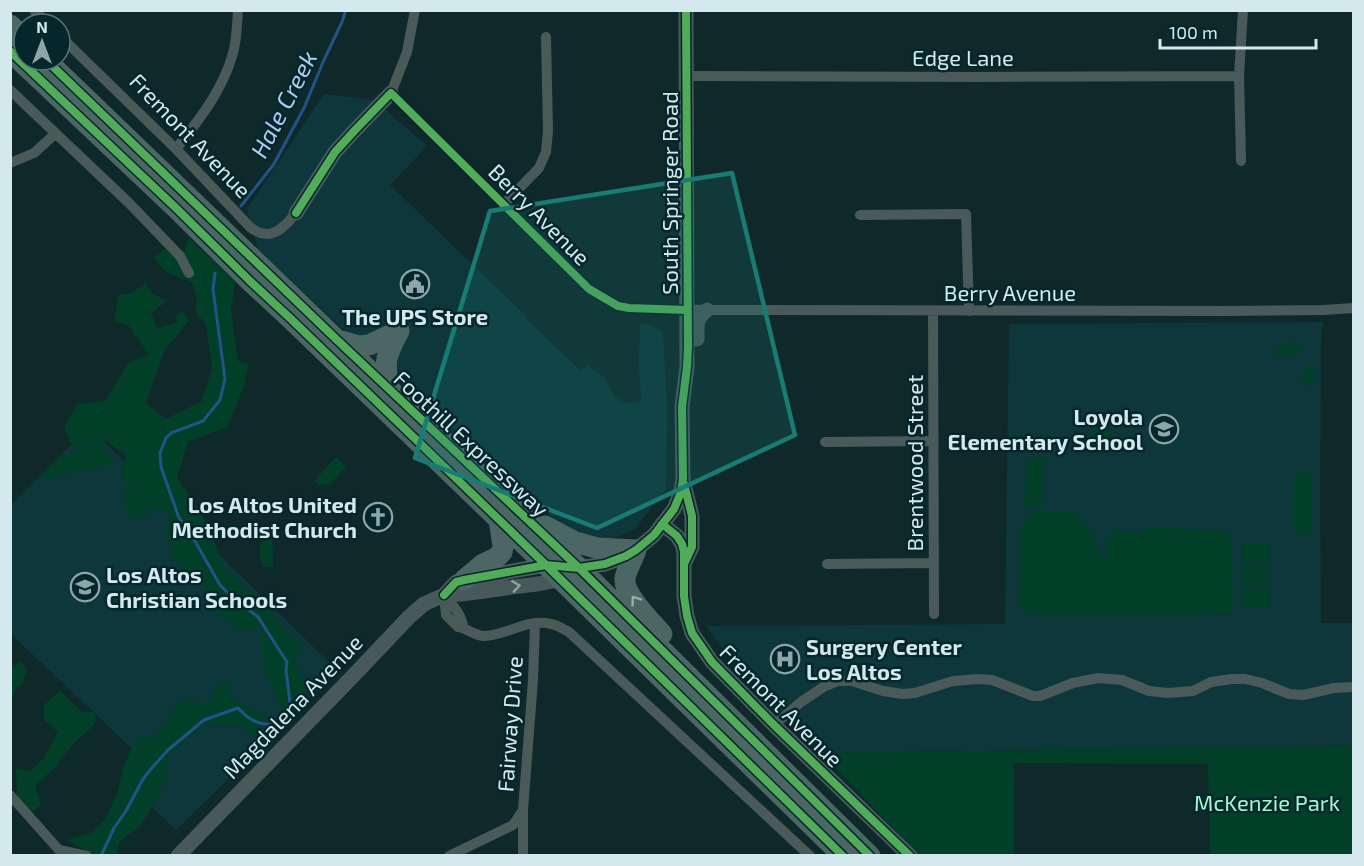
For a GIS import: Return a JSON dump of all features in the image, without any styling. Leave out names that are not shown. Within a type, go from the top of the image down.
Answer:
[{"type":"highway","name":"Foothill Expressway","points":[[10,51],[176,208],[843,855]]},
{"type":"highway","name":"Foothill Expressway","points":[[58,72],[336,339],[579,568],[870,855]]},
{"type":"highway","points":[[336,339],[359,346],[369,345],[399,332],[386,358],[385,368],[390,390]]},
{"type":"highway","points":[[524,516],[576,542],[597,548],[636,550],[626,575],[626,586],[632,598],[663,635],[679,666]]},
{"type":"highway","points":[[464,580],[502,552],[499,520]]},
{"type":"street","points":[[176,149],[212,102],[219,88],[234,52],[238,10]]},
{"type":"street","points":[[296,213],[335,152],[391,93],[407,52],[415,10]]},
{"type":"street","name":"South Springer Road","points":[[579,568],[616,561],[636,550],[654,535],[674,509],[681,492],[683,479],[682,407],[688,346],[686,10]]},
{"type":"street","points":[[1241,161],[1239,76],[1243,10]]},
{"type":"street","points":[[504,204],[539,168],[546,152],[548,131],[546,37]]},
{"type":"street","name":"Fremont Avenue","points":[[72,48],[176,149],[257,233],[266,235],[285,227],[296,213]]},
{"type":"street","name":"Edge Lane","points":[[687,76],[1239,76]]},
{"type":"street","points":[[10,90],[129,203],[180,256],[189,273]]},
{"type":"street","name":"Berry Avenue","points":[[391,93],[590,289],[618,306],[687,310],[1225,312],[1353,308]]},
{"type":"street","points":[[10,163],[34,153],[55,134]]},
{"type":"street","points":[[860,215],[966,214],[969,311]]},
{"type":"street","points":[[688,346],[697,339],[697,323],[700,315],[707,310]]},
{"type":"street","name":"Brentwood Street","points":[[933,311],[934,615]]},
{"type":"street","points":[[825,442],[933,441]]},
{"type":"street","points":[[683,479],[692,516],[692,548],[685,561]]},
{"type":"street","name":"Fremont Avenue","points":[[662,524],[677,536],[682,544],[685,561],[684,596],[687,616],[692,633],[712,662],[774,725],[910,855]]},
{"type":"street","points":[[827,564],[933,563]]},
{"type":"street","name":"Magdalena Avenue","points":[[178,855],[424,604],[444,595],[456,582],[464,580],[579,568]]},
{"type":"street","name":"Magdalena Avenue","points":[[444,595],[460,595],[553,572]]},
{"type":"street","points":[[444,595],[457,611],[463,627],[472,634],[487,636],[535,623],[551,624],[569,632],[810,855]]},
{"type":"street","name":"Fairway Drive","points":[[449,855],[513,825],[523,810],[535,623]]},
{"type":"street","points":[[774,725],[801,702],[825,686],[838,681],[852,681],[883,691],[902,694],[915,693],[953,681],[992,680],[1033,696],[1041,696],[1073,683],[1098,678],[1122,680],[1149,691],[1168,693],[1192,691],[1211,682],[1232,679],[1245,679],[1289,694],[1303,695],[1334,688],[1353,687]]},
{"type":"street","points":[[10,795],[58,850],[87,855]]},
{"type":"street","points":[[523,810],[523,855]]},
{"type":"highlighted area","points":[[732,173],[795,435],[597,528],[415,458],[490,211]]},
{"type":"shaded area","points":[[324,94],[374,100],[427,146],[390,185],[581,371],[587,365],[604,377],[614,396],[625,403],[641,402],[640,324],[651,325],[663,332],[667,404],[666,489],[635,529],[617,537],[590,543],[566,530],[259,253],[247,209]]},
{"type":"shaded area","points":[[1323,322],[1321,338],[1321,623],[1353,623],[1353,746],[821,753],[768,705],[748,683],[706,626],[1005,624],[1009,324]]},
{"type":"shaded area","points":[[89,427],[338,671],[176,830],[148,803],[158,771],[11,634],[10,506]]},
{"type":"green space","points":[[189,238],[235,282],[231,310],[238,361],[249,364],[244,386],[227,427],[188,442],[177,478],[199,509],[209,528],[224,568],[265,605],[292,639],[304,642],[294,659],[308,691],[299,708],[283,713],[262,657],[262,627],[236,630],[232,620],[221,620],[205,589],[203,579],[192,574],[174,559],[166,532],[169,513],[148,505],[149,515],[130,520],[122,490],[141,485],[127,485],[120,474],[126,456],[107,441],[74,450],[64,427],[77,404],[105,401],[127,364],[149,354],[128,325],[114,321],[119,294],[131,294],[145,283],[153,294],[167,301],[151,313],[157,328],[177,323],[176,315],[183,312],[189,321],[164,351],[146,403],[166,419],[202,401],[212,368],[206,324],[195,312],[197,299],[192,282],[167,273],[153,257],[169,246],[185,252]]},
{"type":"green space","points":[[1289,341],[1302,344],[1297,356],[1270,352]]},
{"type":"green space","points":[[1314,364],[1315,385],[1305,386],[1300,379],[1301,372],[1307,370],[1308,365]]},
{"type":"green space","points":[[1092,427],[1112,427],[1112,454],[1091,453]]},
{"type":"green space","points":[[103,444],[115,463],[55,477],[47,483],[41,476],[61,456]]},
{"type":"green space","points":[[336,457],[346,467],[330,484],[319,485],[314,481]]},
{"type":"green space","points":[[1027,458],[1045,458],[1042,507],[1024,507]]},
{"type":"green space","points":[[1294,471],[1311,471],[1311,535],[1294,535]]},
{"type":"green space","points":[[1074,510],[1095,538],[1099,552],[1106,561],[1107,537],[1114,530],[1144,532],[1146,527],[1218,530],[1232,535],[1233,606],[1227,613],[1193,616],[1031,615],[1022,610],[1018,603],[1022,527],[1025,518],[1034,512]]},
{"type":"green space","points":[[266,534],[272,534],[273,567],[263,567],[260,558],[260,547]]},
{"type":"green space","points":[[1241,543],[1270,543],[1270,562],[1241,562]]},
{"type":"green space","points":[[1241,566],[1270,566],[1270,585],[1241,585]]},
{"type":"green space","points":[[1241,589],[1270,589],[1270,608],[1241,608]]},
{"type":"green space","points":[[21,661],[27,671],[21,686],[16,687],[11,700],[11,667]]},
{"type":"green space","points":[[218,683],[232,683],[230,698],[270,717],[253,737],[238,726],[204,724],[168,756],[168,771],[157,800],[140,826],[120,841],[116,855],[95,855],[67,840],[90,833],[105,820],[118,791],[123,768],[136,738],[153,737],[183,697],[207,705]]},
{"type":"green space","points":[[60,691],[81,711],[95,712],[96,721],[35,786],[41,805],[32,812],[17,800],[16,768],[31,771],[44,758],[58,732],[44,720],[44,705]]},
{"type":"green space","name":"McKenzie Park","points":[[1353,746],[1353,855],[1210,855],[1208,764],[1014,763],[1014,855],[919,855],[821,753]]},
{"type":"waterway","name":"Hale Creek","points":[[241,206],[274,164],[304,108],[346,10]]},
{"type":"waterway","name":"Hale Creek","points":[[215,273],[213,289],[225,379],[220,400],[203,421],[171,433],[166,438],[160,453],[161,467],[179,518],[188,529],[220,585],[258,617],[287,662],[291,711]]},
{"type":"waterway","name":"Hale Creek","points":[[101,856],[114,828],[143,779],[168,750],[204,720],[238,708],[256,722],[278,723]]},
{"type":"cycle path","points":[[444,595],[456,582],[464,580],[546,565],[579,568],[605,564],[636,550],[654,535],[674,509],[681,492],[683,479],[682,407],[688,347],[686,10]]},
{"type":"cycle path","points":[[10,51],[546,565],[843,856]]},
{"type":"cycle path","points":[[58,72],[336,339],[579,568],[870,856]]},
{"type":"cycle path","points":[[296,213],[335,152],[391,93],[589,289],[618,306],[687,310]]},
{"type":"cycle path","points":[[684,484],[692,516],[692,547],[685,562]]},
{"type":"cycle path","points":[[662,524],[677,536],[682,544],[687,616],[692,633],[712,662],[910,856]]},
{"type":"place","name":"The UPS Store","points":[[415,284]]},
{"type":"place","name":"Loyola Elementary School","points":[[1164,429]]},
{"type":"place","name":"Los Altos United Methodist Church","points":[[378,517]]},
{"type":"place","name":"Los Altos Christian Schools","points":[[85,587]]},
{"type":"place","name":"Surgery Center Los Altos","points":[[785,659]]}]
